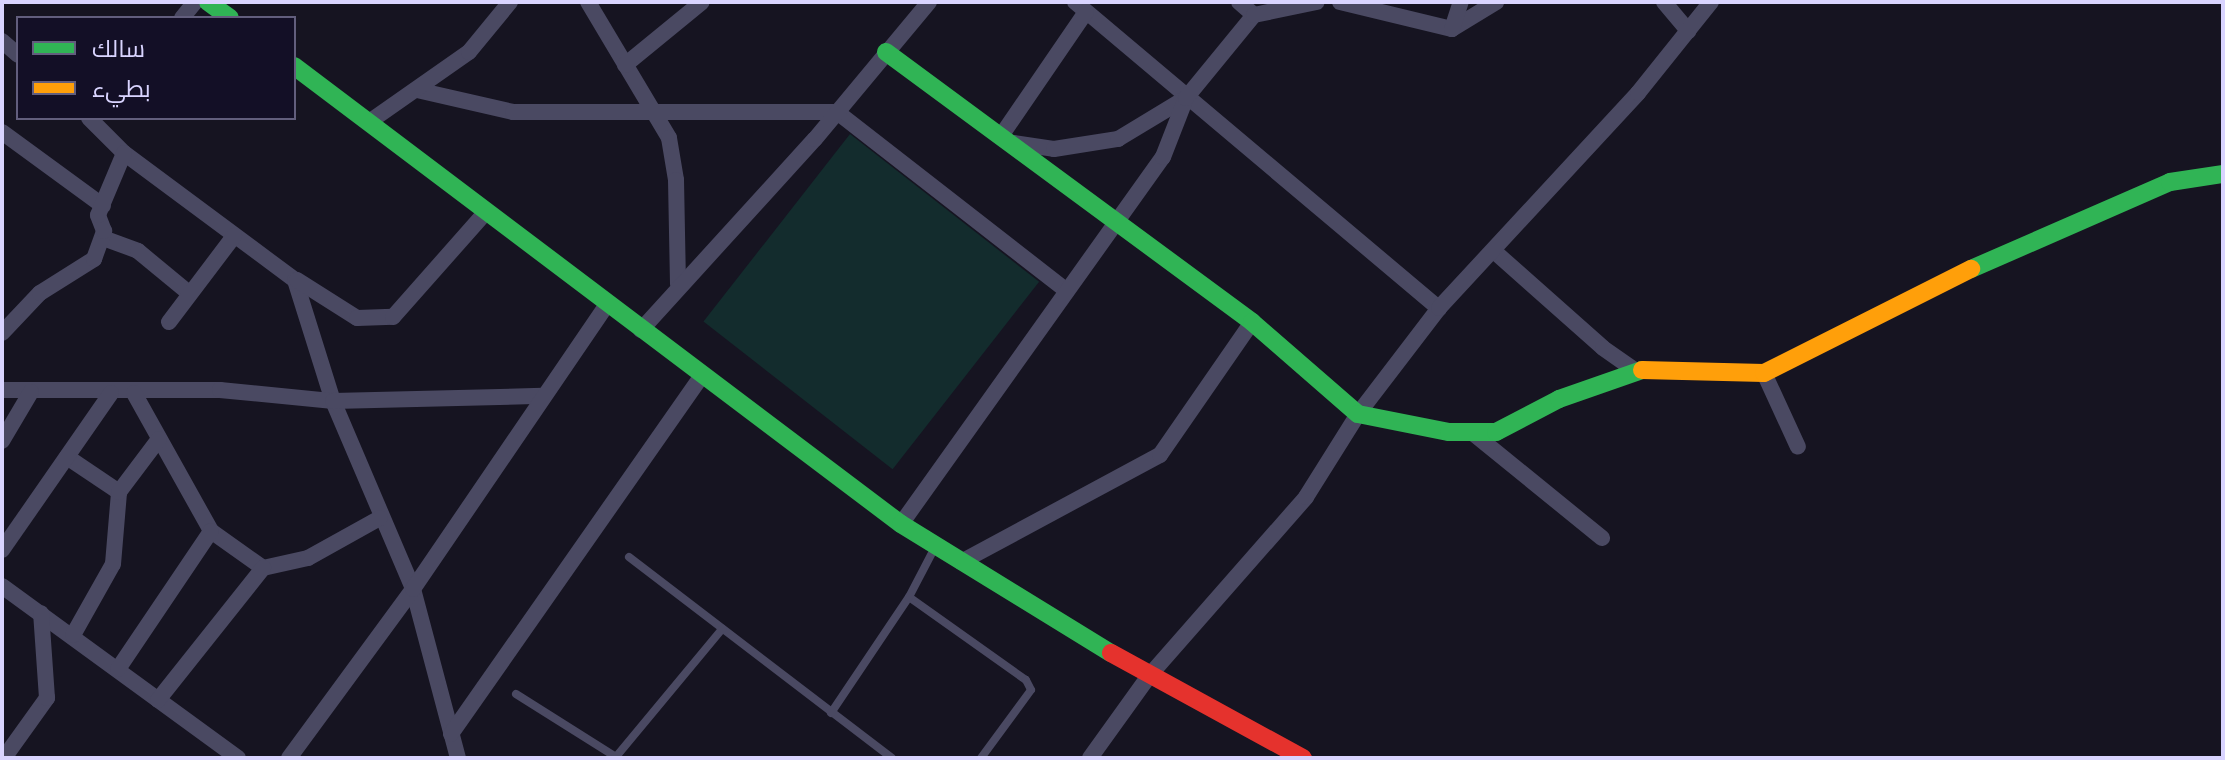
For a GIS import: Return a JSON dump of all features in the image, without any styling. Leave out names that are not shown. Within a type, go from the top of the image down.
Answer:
[{"type":"main road","points":[[208,2],[227,16]]},
{"type":"main road","points":[[886,52],[1252,322],[1358,414],[1474,434],[1515,425],[1539,408],[1635,370],[1764,373],[2022,243],[2170,182],[2223,174]]},
{"type":"main road","points":[[296,67],[607,305],[935,548],[1149,676],[1303,758]]},
{"type":"street","points":[[369,122],[469,52],[510,2]]},
{"type":"street","points":[[588,2],[625,65],[657,111],[675,165],[678,284]]},
{"type":"street","points":[[625,65],[702,2]]},
{"type":"street","points":[[641,330],[678,284],[837,112],[929,2]]},
{"type":"street","points":[[1239,2],[1254,15]]},
{"type":"street","points":[[901,524],[1163,157],[1186,98],[1254,15],[1317,2]]},
{"type":"street","points":[[1340,2],[1452,29],[1496,2]]},
{"type":"street","points":[[1452,29],[1461,2]]},
{"type":"street","points":[[1664,2],[1688,31]]},
{"type":"street","points":[[1090,758],[1149,676],[1306,497],[1358,414],[1439,308],[1495,252],[1711,2]]},
{"type":"street","points":[[1186,98],[1118,139],[1054,149],[1005,139],[1080,7],[1439,308]]},
{"type":"street","points":[[417,90],[513,112],[837,112],[1067,291]]},
{"type":"street","points":[[97,120],[124,153],[295,280],[357,318],[393,317],[485,213]]},
{"type":"street","points":[[2,132],[103,206]]},
{"type":"street","points":[[2,333],[40,293],[90,263],[103,238],[98,217],[124,153]]},
{"type":"street","points":[[169,322],[234,236]]},
{"type":"street","points":[[103,238],[138,251],[190,294]]},
{"type":"street","points":[[1495,252],[1603,348],[1635,370]]},
{"type":"street","points":[[295,280],[333,401],[380,518],[413,589],[458,758]]},
{"type":"street","points":[[289,758],[413,589],[607,305]]},
{"type":"street","points":[[961,562],[1160,455],[1252,322]]},
{"type":"street","points":[[1764,373],[1798,447]]},
{"type":"street","points":[[451,734],[702,375]]},
{"type":"street","points":[[2,390],[134,393],[220,390],[333,401],[543,396]]},
{"type":"street","points":[[2,441],[31,392]]},
{"type":"street","points":[[2,550],[111,393]]},
{"type":"street","points":[[134,393],[211,531],[263,568]]},
{"type":"street","points":[[1474,434],[1602,538]]},
{"type":"street","points":[[73,635],[113,564],[119,492],[159,439]]},
{"type":"street","points":[[67,457],[119,492]]},
{"type":"street","points":[[158,700],[263,568],[308,558],[380,518]]},
{"type":"street","points":[[118,669],[211,531]]},
{"type":"street","points":[[2,586],[238,758]]},
{"type":"street","points":[[4,758],[47,698],[41,613]]},
{"type":"lane","points":[[831,713],[909,597],[935,548]]},
{"type":"lane","points":[[629,557],[892,758]]},
{"type":"lane","points":[[909,597],[1026,680],[1031,690],[981,758]]},
{"type":"lane","points":[[516,694],[615,757],[722,629]]},
{"type":"green space","points":[[850,134],[1039,282],[893,469],[703,322]]},
{"type":"traffic: fast","points":[[208,2],[227,16]]},
{"type":"traffic: fast","points":[[886,52],[1252,322],[1358,414],[1449,432],[1496,432],[1559,399],[1642,370]]},
{"type":"traffic: fast","points":[[296,68],[901,524],[1111,653]]},
{"type":"traffic: fast","points":[[1971,269],[2170,182],[2223,174]]},
{"type":"traffic: slow","points":[[1642,370],[1764,373],[1971,269]]},
{"type":"traffic: jam","points":[[1111,653],[1303,758]]}]
